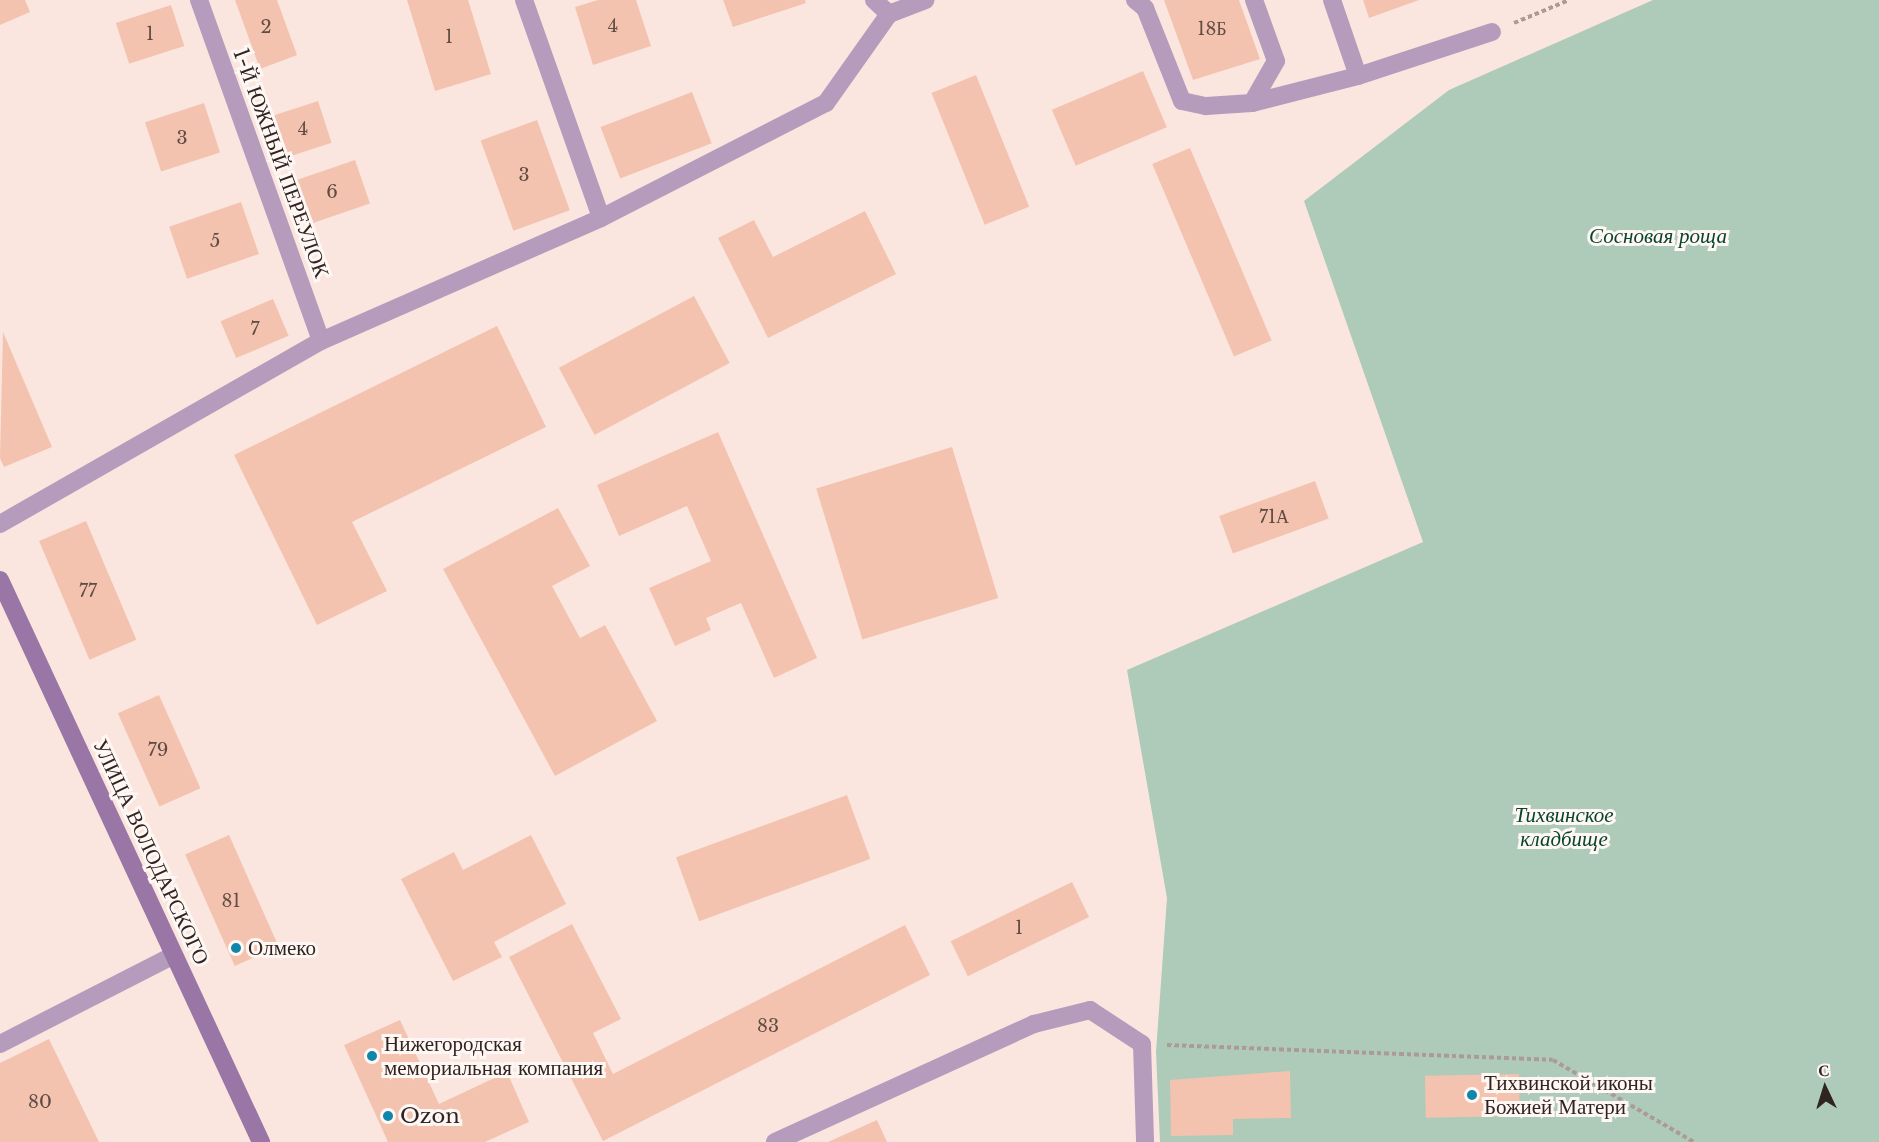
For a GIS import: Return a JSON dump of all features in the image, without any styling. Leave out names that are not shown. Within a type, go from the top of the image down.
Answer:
[{"type":"main road","name":"УЛИЦА ВОЛОДАРСКОГО","points":[[0,580],[261,1142]]},
{"type":"street","name":"1-Й ЮЖНЫЙ ПЕРЕУЛОК","points":[[199,0],[321,341]]},
{"type":"street","points":[[524,0],[601,218]]},
{"type":"street","points":[[874,0],[889,14]]},
{"type":"street","points":[[0,524],[321,341],[601,218],[826,104],[889,14],[925,0]]},
{"type":"street","points":[[1135,0],[1145,8],[1182,101],[1206,106],[1252,103],[1358,76],[1492,32]]},
{"type":"street","points":[[1252,103],[1276,60],[1254,0]]},
{"type":"street","points":[[1332,0],[1358,76]]},
{"type":"street","points":[[0,1044],[174,955]]},
{"type":"street","points":[[775,1142],[1034,1024],[1090,1010],[1142,1044],[1145,1142]]},
{"type":"path","points":[[1492,32],[1569,0]]},
{"type":"path","points":[[1142,1044],[1553,1060],[1694,1142]]},
{"type":"green space","name":"Тихвинское кладбище","points":[[1653,0],[1879,0],[1879,1142],[1160,1142],[1156,1052],[1167,898],[1127,670],[1423,542],[1304,201],[1449,90]]},
{"type":"building","points":[[0,0],[25,0],[30,12],[0,25]]},
{"type":"building","points":[[235,0],[277,0],[297,55],[260,69]]},
{"type":"building","points":[[407,0],[468,0],[491,74],[435,91]]},
{"type":"building","points":[[598,0],[636,0],[651,46],[593,65],[575,7]]},
{"type":"building","points":[[723,0],[805,0],[806,3],[733,27]]},
{"type":"building","points":[[1164,0],[1239,0],[1260,59],[1193,80]]},
{"type":"building","points":[[1363,0],[1419,0],[1369,18]]},
{"type":"building","points":[[171,5],[184,46],[129,64],[116,23]]},
{"type":"building","points":[[1143,71],[1167,127],[1076,166],[1052,110]]},
{"type":"building","points":[[976,75],[1029,207],[985,225],[931,93]]},
{"type":"building","points":[[692,92],[712,143],[620,178],[601,127]]},
{"type":"building","points":[[318,101],[332,143],[288,157],[274,115]]},
{"type":"building","points":[[204,103],[220,152],[161,172],[145,122]]},
{"type":"building","points":[[537,120],[570,210],[513,231],[481,141]]},
{"type":"building","points":[[1190,148],[1272,340],[1234,356],[1152,164]]},
{"type":"building","points":[[355,160],[370,203],[309,224],[294,181]]},
{"type":"building","points":[[241,202],[259,254],[187,279],[169,227]]},
{"type":"building","points":[[865,211],[896,274],[768,338],[718,238],[754,220],[773,257]]},
{"type":"building","points":[[694,296],[730,363],[595,435],[559,368]]},
{"type":"building","points":[[273,299],[289,336],[236,358],[221,321]]},
{"type":"building","points":[[497,326],[546,427],[352,522],[387,591],[317,625],[234,455]]},
{"type":"building","points":[[3,332],[52,447],[4,467],[0,458]]},
{"type":"building","points":[[718,432],[817,658],[774,678],[741,603],[706,618],[711,630],[675,646],[649,588],[711,561],[687,506],[619,536],[597,485]]},
{"type":"building","points":[[952,447],[998,598],[862,640],[816,489]]},
{"type":"building","points":[[1315,481],[1329,519],[1233,553],[1219,516]]},
{"type":"building","points":[[558,508],[590,566],[552,586],[580,638],[605,625],[657,721],[555,776],[443,569]]},
{"type":"building","points":[[86,521],[136,640],[89,660],[39,541]]},
{"type":"building","points":[[159,695],[200,788],[159,806],[118,713]]},
{"type":"building","points":[[847,795],[870,859],[699,921],[676,857]]},
{"type":"building","points":[[229,835],[279,946],[235,966],[185,855]]},
{"type":"building","points":[[531,835],[566,904],[494,942],[502,957],[453,981],[401,879],[454,852],[463,870]]},
{"type":"building","points":[[1072,882],[1089,917],[968,976],[951,941]]},
{"type":"building","points":[[572,924],[621,1019],[593,1033],[613,1074],[905,925],[930,975],[603,1141],[509,957]]},
{"type":"building","points":[[400,1020],[439,1104],[507,1072],[529,1122],[485,1142],[388,1142],[344,1045]]},
{"type":"building","points":[[49,1039],[99,1142],[0,1142],[0,1063]]},
{"type":"building","points":[[1290,1071],[1291,1118],[1233,1119],[1233,1135],[1171,1136],[1170,1080]]},
{"type":"building","name":"Тихвинской иконы Божией Матери","points":[[1519,1074],[1520,1116],[1426,1118],[1425,1076]]},
{"type":"building","points":[[877,1120],[887,1142],[828,1142]]},
{"type":"place","name":"Олмеко","points":[[236,948]]},
{"type":"place","name":"Нижегородская мемориальная компания","points":[[372,1056]]},
{"type":"place","name":"Тихвинской иконы Божией Матери","points":[[1472,1095]]},
{"type":"place","name":"Ozon","points":[[388,1116]]},
{"type":"park label","name":"Сосновая роща","points":[[1658,236]]}]
